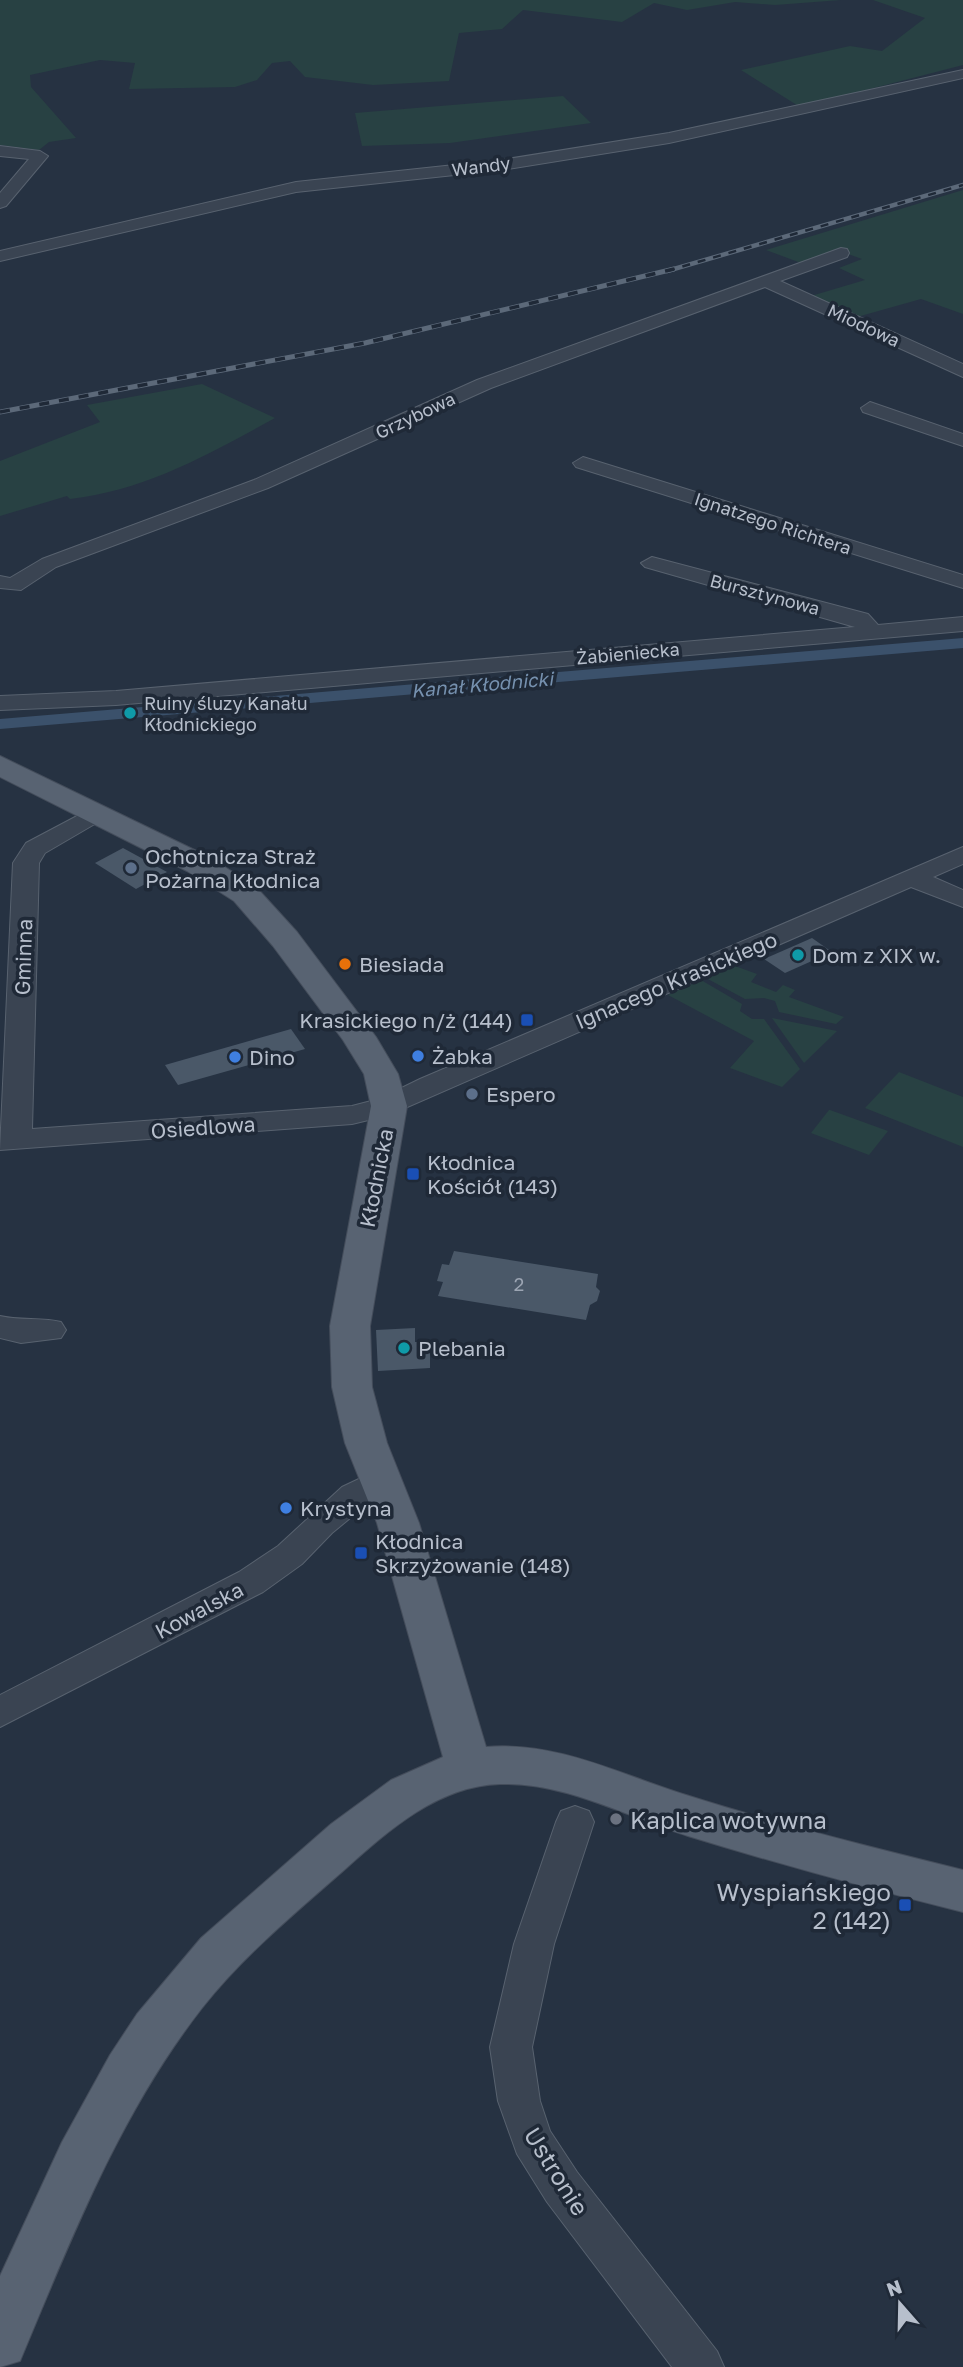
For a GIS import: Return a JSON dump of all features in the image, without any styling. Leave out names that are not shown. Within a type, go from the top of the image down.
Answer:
[{"type":"main road","name":"Kłodnicka","points":[[0,765],[222,877],[260,909],[359,1037],[381,1074],[389,1106],[350,1326],[355,1400],[380,1481],[398,1523],[469,1767]]},
{"type":"main road","points":[[0,2341],[62,2201],[105,2115],[144,2049],[184,1993],[236,1934],[379,1810],[426,1784],[469,1767],[503,1765],[541,1768],[777,1843],[963,1891]]},
{"type":"street","name":"Wandy","points":[[0,256],[275,191],[334,181],[501,164],[669,138],[963,74]]},
{"type":"street","points":[[0,151],[40,156],[0,203]]},
{"type":"street","name":"Grzybowa","points":[[4,587],[49,563],[273,479],[484,384],[832,257]]},
{"type":"street","name":"Miodowa","points":[[766,281],[963,371]]},
{"type":"street","points":[[870,408],[963,440]]},
{"type":"street","name":"Ignatzego Richtera","points":[[583,463],[963,582]]},
{"type":"street","name":"Bursztynowa","points":[[652,563],[860,619],[872,632]]},
{"type":"street","name":"Żabieniecka","points":[[0,703],[116,698],[963,624]]},
{"type":"street","name":"Gminna","points":[[8,1141],[10,1055],[29,855],[34,848],[96,813]]},
{"type":"street","name":"Ignacego Krasickiego","points":[[389,1106],[430,1085],[963,855]]},
{"type":"street","points":[[912,878],[963,899]]},
{"type":"street","name":"Osiedlowa","points":[[8,1141],[352,1115],[389,1106]]},
{"type":"street","points":[[0,1327],[21,1332],[50,1330]]},
{"type":"street","name":"Kowalska","points":[[0,1712],[251,1582],[290,1555],[320,1524],[354,1496],[380,1481]]},
{"type":"street","name":"Ustronie","points":[[575,1822],[534,1944],[511,2047],[519,2101],[532,2140],[562,2187],[701,2367]]},
{"type":"green space","points":[[0,0],[841,0],[775,5],[735,2],[687,10],[654,3],[622,22],[523,10],[502,29],[459,33],[449,81],[373,85],[305,77],[290,61],[272,63],[257,80],[235,87],[129,89],[135,63],[100,60],[30,75],[31,87],[76,138],[49,142],[39,150],[0,145]]},
{"type":"green space","points":[[873,0],[963,0],[963,65],[800,107],[741,70],[850,46],[882,51],[925,18]]},
{"type":"green space","points":[[563,96],[591,123],[450,143],[362,146],[355,113]]},
{"type":"green space","points":[[963,190],[963,314],[921,299],[857,317],[811,296],[865,280],[839,268],[862,259],[837,250],[801,263],[766,250]]},
{"type":"green space","points":[[202,384],[275,418],[201,457],[151,479],[98,494],[70,499],[67,496],[0,516],[0,461],[100,422],[87,405]]},
{"type":"green space","points":[[735,966],[757,974],[751,982],[776,992],[783,985],[795,990],[789,997],[844,1017],[836,1024],[779,1012],[775,1001],[764,998],[745,999],[706,978]]},
{"type":"green space","points":[[701,980],[742,1004],[740,1011],[752,1019],[764,1019],[800,1069],[782,1087],[730,1068],[754,1041],[668,995]]},
{"type":"green space","points":[[772,1018],[837,1031],[804,1063]]},
{"type":"green space","points":[[899,1072],[963,1097],[963,1147],[865,1108]]},
{"type":"green space","points":[[829,1110],[888,1131],[869,1155],[811,1133]]},
{"type":"building","name":"Ochotnicza Straż Pożarna Kłodnica","points":[[123,848],[167,872],[136,889],[95,863]]},
{"type":"building","name":"Dom z XIX w.","points":[[812,938],[832,952],[785,973],[764,959]]},
{"type":"building","name":"Dino","points":[[291,1029],[305,1049],[178,1085],[165,1065]]},
{"type":"building","points":[[454,1251],[598,1274],[596,1287],[600,1291],[597,1301],[590,1305],[586,1320],[438,1296],[443,1282],[437,1281],[442,1264],[449,1265]]},
{"type":"building","name":"Plebania","points":[[415,1328],[415,1342],[430,1342],[430,1368],[378,1371],[376,1330]]},
{"type":"waterway","name":"Kanał Kłodnicki","points":[[0,724],[963,643]]},
{"type":"railway","points":[[673,269],[963,185]]},
{"type":"railway","points":[[0,412],[365,343],[673,269]]},
{"type":"railway","points":[[667,271],[673,269]]},
{"type":"place","name":"Ruiny śluzy Kanału Kłodnickiego","points":[[130,713]]},
{"type":"place","name":"Ochotnicza Straż Pożarna Kłodnica","points":[[131,868]]},
{"type":"place","name":"Dom z XIX w.","points":[[798,955]]},
{"type":"place","name":"Biesiada","points":[[345,964]]},
{"type":"place","name":"Krasickiego n/ż (144)","points":[[527,1020]]},
{"type":"place","name":"Żabka","points":[[418,1056]]},
{"type":"place","name":"Dino","points":[[235,1057]]},
{"type":"place","name":"Espero","points":[[472,1094]]},
{"type":"place","name":"Kłodnica Kościół (143)","points":[[413,1174]]},
{"type":"place","name":"Plebania","points":[[404,1348]]},
{"type":"place","name":"Krystyna","points":[[286,1508]]},
{"type":"place","name":"Kłodnica Skrzyżowanie (148)","points":[[361,1553]]},
{"type":"place","name":"Kaplica wotywna","points":[[616,1819]]},
{"type":"place","name":"Wyspiańskiego 2 (142)","points":[[905,1905]]}]
